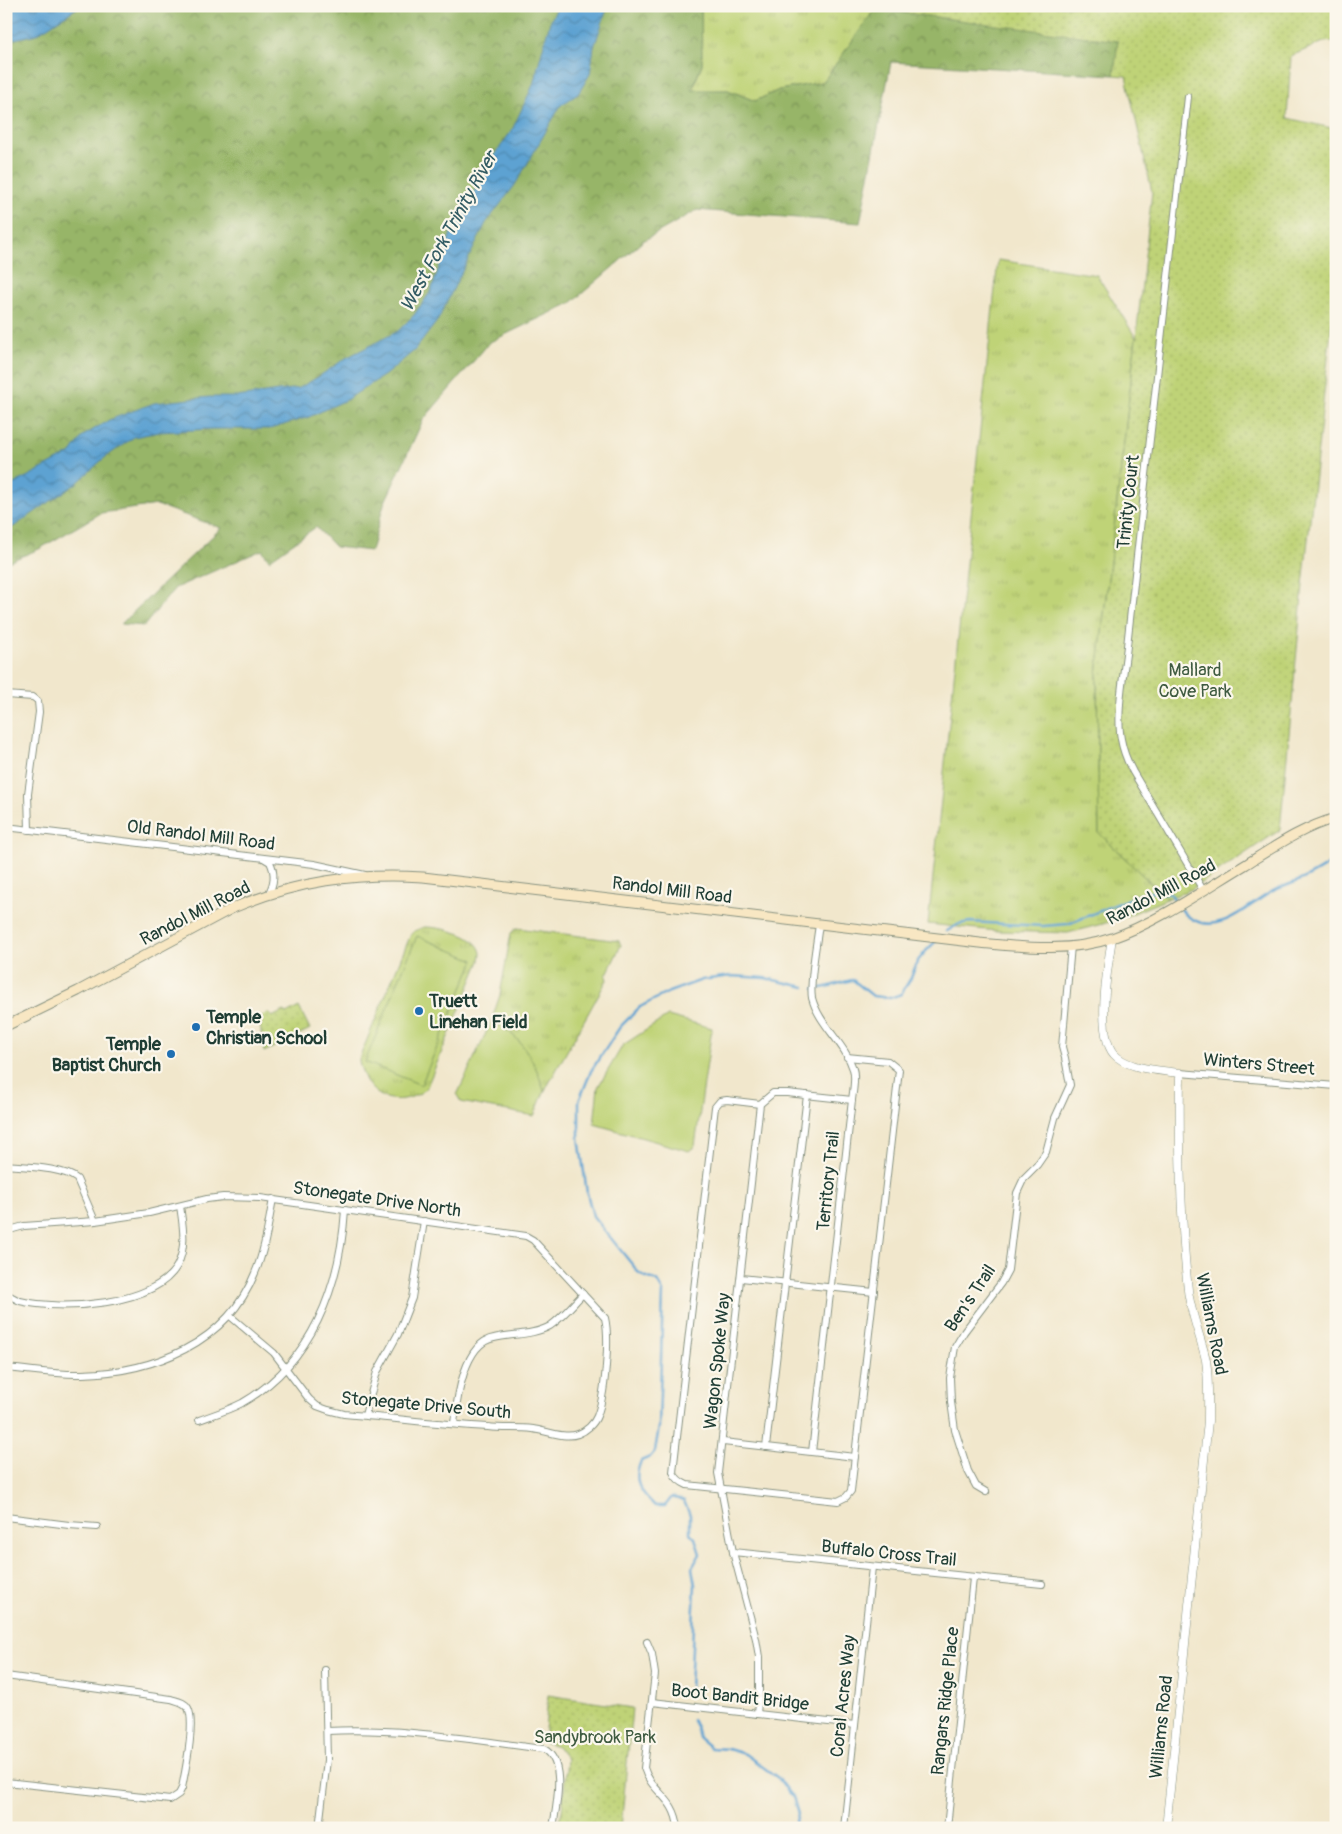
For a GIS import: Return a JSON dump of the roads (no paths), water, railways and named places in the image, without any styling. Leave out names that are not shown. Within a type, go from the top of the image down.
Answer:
[{"type":"main road","name":"Randol Mill Road","points":[[6,1026],[104,978],[233,908],[268,895],[326,880],[368,876],[423,877],[1015,946],[1071,946],[1112,938],[1170,910],[1295,835],[1336,818]]},
{"type":"street","name":"Trinity Court","points":[[1188,97],[1127,646],[1120,717],[1120,738],[1125,756],[1133,772],[1204,890]]},
{"type":"street","points":[[6,695],[33,697],[38,701],[39,712],[28,794],[29,830]]},
{"type":"street","name":"Old Randol Mill Road","points":[[6,827],[262,858],[340,869],[368,876]]},
{"type":"street","points":[[262,858],[270,862],[274,873],[273,886],[268,895]]},
{"type":"street","name":"Territory Trail","points":[[812,1452],[852,1100],[853,1070],[812,997],[819,924]]},
{"type":"street","points":[[1112,938],[1104,1010],[1104,1030],[1108,1046],[1116,1057],[1135,1066],[1180,1073]]},
{"type":"street","name":"Ben's Trail","points":[[986,1492],[976,1486],[968,1471],[955,1430],[950,1378],[956,1347],[964,1332],[1008,1270],[1017,1193],[1024,1178],[1037,1166],[1046,1152],[1053,1124],[1070,1085],[1062,1047],[1071,946]]},
{"type":"street","points":[[847,1057],[888,1061],[899,1070],[851,1491],[846,1498],[838,1501],[687,1485],[676,1478],[673,1472],[715,1107],[720,1101],[727,1100],[760,1104],[772,1093],[852,1100]]},
{"type":"street","name":"Winters Street","points":[[1180,1073],[1336,1086]]},
{"type":"street","name":"Williams Road","points":[[1166,1828],[1208,1421],[1206,1362],[1188,1293],[1183,1223],[1180,1208],[1180,1073]]},
{"type":"street","points":[[766,1447],[808,1095]]},
{"type":"street","name":"Wagon Spoke Way","points":[[757,1714],[760,1684],[759,1657],[733,1552],[718,1473],[760,1104]]},
{"type":"street","points":[[6,1165],[72,1174],[78,1179],[95,1221]]},
{"type":"street","name":"Stonegate Drive North","points":[[6,1232],[24,1226],[95,1221],[150,1213],[223,1198],[260,1198],[526,1236],[533,1240],[605,1318],[608,1329],[602,1392],[598,1415],[594,1422]]},
{"type":"street","points":[[6,1368],[81,1374],[136,1368],[183,1351],[210,1335],[230,1316],[244,1296],[255,1275],[266,1236],[273,1200]]},
{"type":"street","points":[[6,1294],[20,1300],[48,1304],[95,1304],[120,1300],[145,1291],[167,1279],[177,1266],[184,1240],[180,1206]]},
{"type":"street","points":[[199,1420],[242,1403],[286,1369],[314,1328],[328,1298],[340,1259],[345,1210]]},
{"type":"street","points":[[365,1415],[377,1372],[398,1334],[412,1298],[424,1221]]},
{"type":"street","points":[[741,1278],[874,1292]]},
{"type":"street","points":[[454,1423],[457,1395],[466,1367],[477,1348],[491,1338],[532,1332],[549,1326],[584,1294]]},
{"type":"street","name":"Stonegate Drive South","points":[[230,1316],[274,1353],[308,1399],[316,1406],[328,1410],[488,1428],[533,1429],[566,1435],[577,1434],[594,1422]]},
{"type":"street","points":[[722,1442],[855,1457]]},
{"type":"street","points":[[6,1517],[97,1527]]},
{"type":"street","name":"Buffalo Cross Trail","points":[[733,1552],[1042,1584]]},
{"type":"street","name":"Coral Acres Way","points":[[844,1828],[872,1566]]},
{"type":"street","name":"Rangars Ridge Place","points":[[947,1828],[973,1578]]},
{"type":"street","points":[[647,1642],[652,1654],[655,1674],[644,1768],[647,1778],[672,1805],[677,1818],[678,1828]]},
{"type":"street","points":[[325,1670],[327,1760],[320,1826],[352,1828]]},
{"type":"street","points":[[6,1676],[171,1698],[179,1701],[189,1710],[191,1722],[182,1788],[179,1794],[170,1800],[6,1782]]},
{"type":"street","name":"Boot Bandit Bridge","points":[[652,1702],[855,1725]]},
{"type":"street","points":[[327,1731],[394,1730],[544,1749],[549,1752],[558,1767],[553,1828]]},
{"type":"water","points":[[6,6],[80,6],[37,34],[6,41]]},
{"type":"water","points":[[558,6],[608,6],[594,47],[590,74],[578,94],[561,105],[515,185],[486,223],[438,320],[415,350],[385,375],[346,400],[309,417],[270,429],[212,429],[159,432],[134,437],[103,459],[77,483],[6,532],[6,488],[71,453],[83,436],[109,420],[154,403],[209,397],[237,397],[299,388],[346,358],[398,331],[414,315],[431,291],[451,233],[494,156],[512,130],[533,85],[550,22]]},
{"type":"waterway","points":[[947,931],[959,924],[970,922],[1043,926],[1068,924],[1139,895],[1151,892],[1170,893],[1186,915],[1200,922],[1211,924],[1233,917],[1273,891],[1301,880],[1336,860]]},
{"type":"waterway","points":[[814,989],[853,980],[873,996],[890,998],[901,994],[911,978],[917,962],[936,941]]},
{"type":"waterway","points":[[690,1690],[695,1585],[692,1568],[700,1554],[695,1538],[690,1533],[690,1515],[684,1501],[672,1497],[665,1506],[655,1506],[645,1496],[639,1486],[637,1475],[641,1461],[650,1457],[655,1451],[659,1427],[663,1292],[657,1281],[639,1273],[593,1216],[587,1193],[579,1138],[579,1101],[591,1071],[620,1027],[640,1007],[669,992],[702,980],[731,976],[765,978],[805,987]]},
{"type":"waterway","points":[[692,1720],[696,1726],[699,1738],[711,1748],[728,1749],[745,1754],[778,1778],[793,1797],[798,1814],[794,1828]]},
{"type":"place","name":"Truett Linehan Field","points":[[419,1011]]},
{"type":"place","name":"Temple Christian School","points":[[196,1027]]},
{"type":"place","name":"Temple Baptist Church","points":[[171,1054]]},
{"type":"water label","name":"West Fork Trinity River","points":[[448,231]]},
{"type":"park label","name":"Mallard Cove Park","points":[[1195,680]]},
{"type":"park label","name":"Sandybrook Park","points":[[595,1737]]}]
